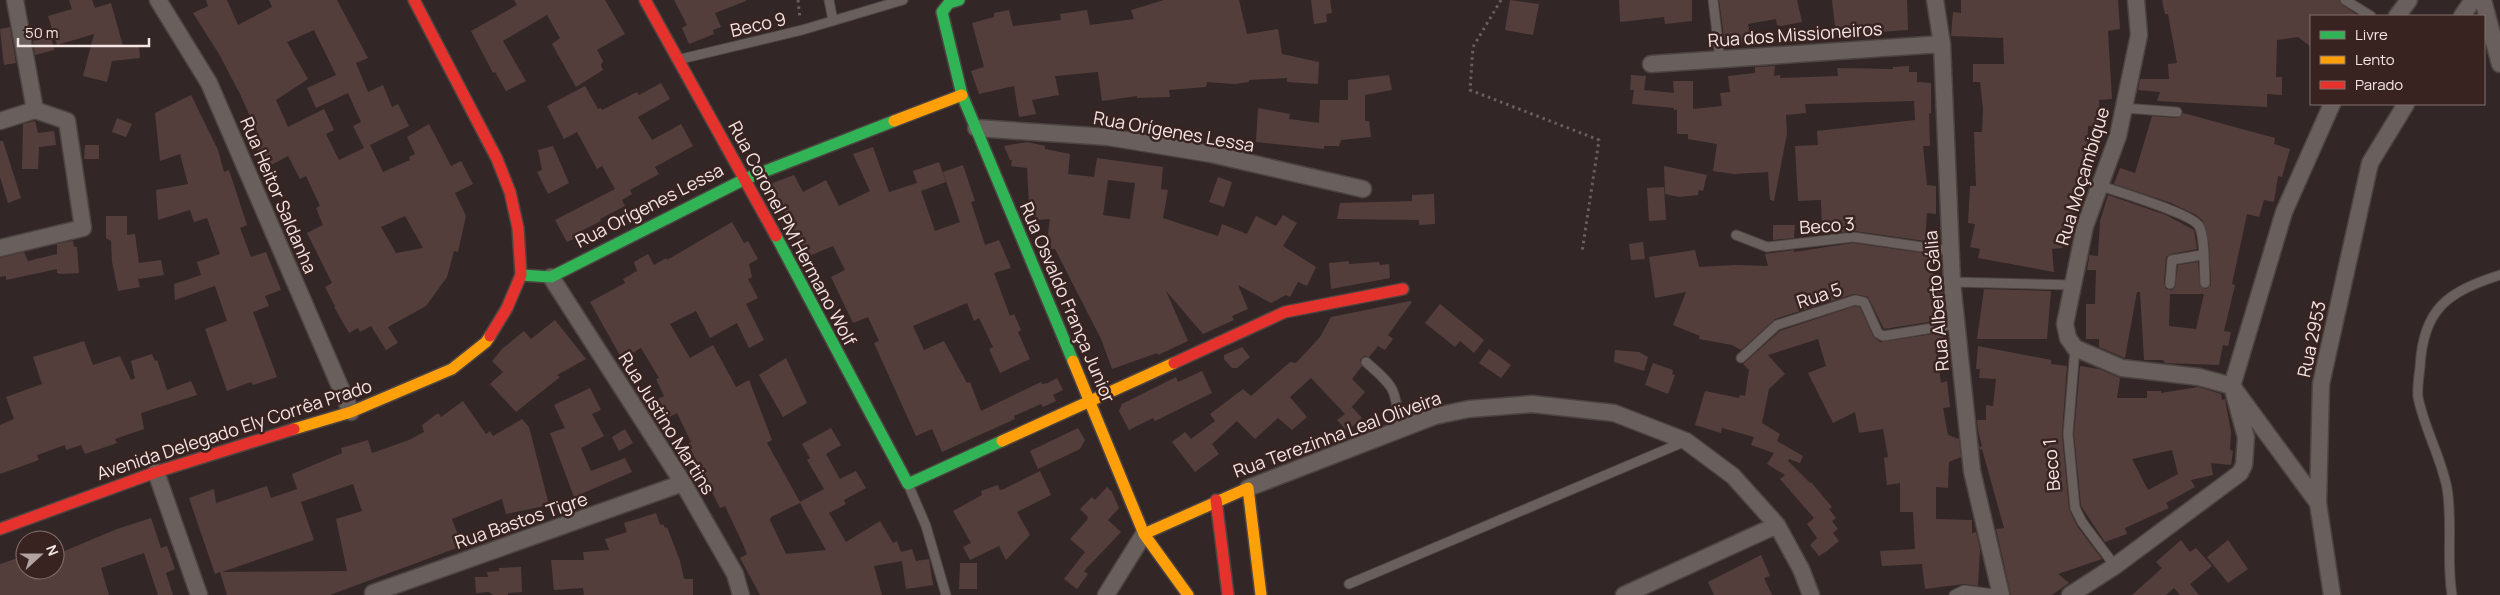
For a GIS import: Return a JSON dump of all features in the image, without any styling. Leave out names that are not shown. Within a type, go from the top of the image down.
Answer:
[{"type":"street","name":"Rua Heitor Saldanha","points":[[158,0],[209,83],[351,412]]},
{"type":"street","name":"Avenida Delegado Ely Corrêa Prado","points":[[0,528],[156,472],[351,412],[452,369],[486,342],[507,308],[521,275],[518,228],[507,184],[497,159],[414,0]]},
{"type":"street","name":"Rua Coronel PM Hermano Wolf","points":[[645,0],[745,179],[908,484]]},
{"type":"street","name":"Rua Osvaldo França Junior","points":[[959,0],[940,9],[962,95],[1144,534],[1188,595]]},
{"type":"street","name":"Rua Alberto Gália","points":[[1935,0],[1942,44],[1952,282],[1958,324],[1972,471],[2001,595]]},
{"type":"street","name":"Rua Moçambique","points":[[2075,348],[2068,338],[2065,324],[2085,226],[2118,136],[2139,35],[2136,0]]},
{"type":"street","points":[[2398,15],[2409,0]]},
{"type":"street","points":[[2463,15],[2473,0]]},
{"type":"street","points":[[2483,0],[2496,32],[2500,64]]},
{"type":"street","points":[[12,1],[36,110]]},
{"type":"street","name":"Rua dos Missioneiros","points":[[1651,64],[1942,44]]},
{"type":"street","name":"Rua Orígenes Lessa","points":[[551,277],[745,179],[962,95]]},
{"type":"street","points":[[2070,595],[2114,566],[2240,473],[2244,465],[2246,437],[2232,386],[2284,212],[2332,105]]},
{"type":"street","name":"Rua 2953","points":[[2332,595],[2318,503],[2321,384],[2370,163],[2405,105]]},
{"type":"street","points":[[0,121],[36,110],[67,121],[83,228],[0,248]]},
{"type":"street","name":"Rua Orígenes Lessa","points":[[976,128],[1108,137],[1211,154],[1363,188]]},
{"type":"street","points":[[521,275],[551,277]]},
{"type":"street","name":"Rua Justino Martins","points":[[551,277],[683,483],[735,574],[741,595]]},
{"type":"street","points":[[908,484],[1285,312],[1403,289]]},
{"type":"street","points":[[2075,348],[2122,368],[2198,377],[2232,386],[2318,503]]},
{"type":"street","name":"Rua Terezinha Leal Oliveira","points":[[1144,534],[1216,500],[1435,416],[1469,409],[1532,404],[1614,413],[1686,441],[1734,476],[1777,525],[1801,569],[1811,595]]},
{"type":"street","points":[[156,472],[199,595]]},
{"type":"street","name":"Rua Bastos Tigre","points":[[373,593],[683,483]]},
{"type":"street","points":[[1248,488],[1261,595]]},
{"type":"street","points":[[1216,500],[1228,595]]},
{"type":"street","points":[[1624,595],[1777,525]]},
{"type":"street","points":[[1106,595],[1144,534]]},
{"type":"lane","points":[[829,0],[833,22]]},
{"type":"lane","name":"Beco 9","points":[[678,60],[833,22],[903,0]]},
{"type":"lane","points":[[1713,0],[1720,59]]},
{"type":"lane","points":[[2345,0],[2369,15]]},
{"type":"lane","points":[[2124,108],[2177,112]]},
{"type":"lane","points":[[2099,185],[2172,211],[2196,222],[2202,233],[2205,283]]},
{"type":"lane","name":"Beco 3","points":[[1736,235],[1767,247],[1853,237],[1950,251]]},
{"type":"lane","points":[[2170,284],[2172,260],[2202,255]]},
{"type":"lane","points":[[2452,595],[2449,578],[2451,523],[2446,487],[2418,396],[2421,347],[2431,316],[2450,297],[2482,280],[2500,275]]},
{"type":"lane","points":[[1952,282],[2073,285]]},
{"type":"lane","name":"Rua 5","points":[[1741,358],[1777,325],[1855,300],[1864,302],[1878,333],[1883,336],[1958,324]]},
{"type":"lane","name":"Beco 1","points":[[2075,348],[2068,434],[2075,508],[2082,522],[2114,566]]},
{"type":"lane","points":[[1366,362],[1388,382],[1395,393],[1399,431]]},
{"type":"lane","points":[[1348,584],[1686,441]]},
{"type":"lane","points":[[908,484],[926,526],[946,595]]},
{"type":"lane","points":[[1954,595],[1964,590],[2001,595]]},
{"type":"path","points":[[1501,0],[1473,47],[1470,90],[1599,140],[1582,252]]},
{"type":"building","points":[[69,0],[92,0],[95,8],[111,3],[123,46],[139,45],[140,58],[112,61],[107,82],[83,76],[94,34],[57,45],[48,16],[72,9]]},
{"type":"building","points":[[206,0],[227,0],[238,25],[272,7],[269,0],[337,0],[368,58],[356,63],[368,92],[383,85],[392,107],[398,104],[409,126],[370,145],[383,172],[410,160],[409,157],[415,154],[407,137],[429,124],[451,166],[461,161],[473,184],[455,193],[466,216],[458,252],[454,251],[447,277],[426,306],[388,327],[398,343],[386,350],[371,326],[360,332],[358,328],[349,333],[334,307],[325,287],[332,283],[307,233],[323,225],[316,208],[320,206],[306,176],[300,179],[288,156],[266,168],[254,143],[261,141],[240,94],[219,54],[193,13],[208,6]],"holes":[[[314,30],[336,75],[307,88],[316,108],[348,93],[361,122],[353,126],[364,148],[339,160],[326,134],[334,130],[324,109],[288,127],[276,100],[308,79],[287,42]],[[405,216],[423,248],[396,253],[381,227]]]},
{"type":"building","points":[[514,0],[605,0],[625,34],[597,50],[603,61],[601,65],[603,70],[576,87],[552,44],[560,38],[547,15],[503,41],[526,81],[506,91],[495,72],[493,73],[471,31],[517,5]]},
{"type":"building","points":[[674,0],[746,1],[715,13],[721,27],[713,30],[714,34],[689,44],[682,28],[687,25]]},
{"type":"building","points":[[1164,0],[1239,0],[1247,34],[1278,29],[1282,54],[1319,62],[1318,84],[1287,82],[1287,78],[1249,80],[1249,82],[1235,84],[1207,82],[1206,87],[1169,90],[1170,97],[1137,98],[1137,96],[1102,101],[1098,72],[1055,76],[1059,95],[1032,100],[1036,114],[1019,117],[1014,86],[979,94],[971,71],[984,67],[972,23],[994,17],[994,13],[1009,10],[1013,26],[1061,20],[1060,14],[1087,10],[1090,25],[1134,19],[1131,10]]},
{"type":"building","points":[[1311,0],[1330,0],[1332,13],[1326,14],[1327,22],[1314,24]]},
{"type":"building","points":[[1510,0],[1539,4],[1533,35],[1505,30]]},
{"type":"building","points":[[1619,0],[1692,0],[1692,21],[1665,24],[1664,17],[1620,22]]},
{"type":"building","points":[[1719,0],[1797,0],[1802,22],[1781,26],[1777,25],[1776,19],[1748,24],[1751,42],[1725,44]]},
{"type":"building","points":[[1832,0],[1907,0],[1908,30],[1836,35]]},
{"type":"building","points":[[1961,0],[2118,0],[2120,29],[2108,31],[2112,99],[2099,100],[2099,125],[2088,126],[2086,188],[2078,188],[2078,213],[2072,213],[2072,220],[2066,220],[2064,245],[2062,248],[2052,249],[2054,272],[1978,258],[1980,249],[1970,247],[1975,224],[1968,223],[1970,186],[1976,186],[1974,132],[1982,132],[1983,109],[1980,82],[1973,82],[1973,64],[2004,64],[2003,38],[1951,36],[1953,12],[1961,13]]},
{"type":"building","points":[[2162,0],[2339,0],[2342,5],[2357,15],[2310,15],[2310,46],[2298,37],[2277,40],[2276,77],[2282,77],[2282,95],[2267,94],[2267,107],[2157,101],[2160,92],[2138,90],[2140,79],[2169,79],[2168,64],[2177,63],[2168,14],[2165,14]]},
{"type":"building","points":[[10,27],[16,63],[4,65],[0,29]]},
{"type":"building","points":[[51,37],[54,50],[35,55],[33,41]]},
{"type":"building","points":[[1775,66],[1774,76],[1780,75],[1780,78],[1838,76],[1837,68],[1893,69],[1893,67],[1909,66],[1909,72],[1917,72],[1917,82],[1931,83],[1931,114],[1929,113],[1930,146],[1923,146],[1927,185],[1936,186],[1936,214],[1927,213],[1925,241],[1854,231],[1822,234],[1821,200],[1798,201],[1795,146],[1818,145],[1817,131],[1915,120],[1914,101],[1805,104],[1806,113],[1786,115],[1787,134],[1774,201],[1770,200],[1768,172],[1734,174],[1713,171],[1717,144],[1688,139],[1688,134],[1677,134],[1677,110],[1674,110],[1674,108],[1632,104],[1634,90],[1630,90],[1631,75],[1646,76],[1644,90],[1674,93],[1673,81],[1693,81],[1693,109],[1722,106],[1720,93],[1730,92],[1728,76],[1755,73],[1755,67]]},
{"type":"building","points":[[1389,75],[1392,90],[1365,95],[1365,121],[1369,121],[1371,137],[1341,140],[1339,146],[1324,146],[1324,149],[1256,142],[1258,108],[1290,114],[1289,119],[1319,123],[1320,100],[1348,100],[1348,80]]},
{"type":"building","points":[[661,83],[670,99],[638,117],[652,140],[681,124],[693,146],[655,167],[659,174],[630,190],[632,194],[622,200],[625,206],[579,232],[580,236],[567,242],[555,220],[615,189],[602,166],[597,169],[577,132],[564,139],[547,106],[585,86],[598,109],[601,108],[602,110],[637,92],[639,95]]},
{"type":"building","points":[[191,95],[218,150],[224,172],[229,170],[247,225],[240,228],[251,257],[266,252],[281,290],[265,296],[269,306],[253,312],[277,377],[253,385],[251,382],[227,391],[205,329],[227,321],[215,286],[175,300],[174,284],[201,275],[197,262],[220,254],[207,218],[194,222],[190,210],[158,220],[156,190],[188,184],[180,154],[160,161],[155,113]]},
{"type":"building","points":[[2183,113],[2275,138],[2274,144],[2290,149],[2282,177],[2278,176],[2274,202],[2264,200],[2259,217],[2247,214],[2232,284],[2235,285],[2224,331],[2231,332],[2228,346],[2223,345],[2219,365],[2165,363],[2163,360],[2144,360],[2140,292],[2137,292],[2125,358],[2099,347],[2099,339],[2086,339],[2086,304],[2095,304],[2096,270],[2087,270],[2089,255],[2098,256],[2100,221],[2108,195],[2166,215],[2194,230],[2197,249],[2171,254],[2166,257],[2164,283],[2166,289],[2172,290],[2175,287],[2178,265],[2198,262],[2200,286],[2206,289],[2211,285],[2209,244],[2203,221],[2196,215],[2171,203],[2114,184],[2120,168],[2135,173],[2152,116],[2177,118]],"holes":[[[2170,294],[2204,294],[2196,329],[2169,326]]]},
{"type":"building","points":[[117,118],[132,124],[126,137],[112,132]]},
{"type":"building","points":[[35,121],[38,133],[54,131],[56,145],[39,147],[38,169],[22,169],[23,124]]},
{"type":"building","points":[[0,141],[3,141],[21,198],[8,203],[0,177]]},
{"type":"building","points":[[1027,142],[1045,146],[1045,149],[1070,154],[1068,174],[1094,177],[1097,158],[1163,167],[1161,189],[1168,190],[1163,218],[1218,236],[1222,224],[1247,234],[1256,216],[1276,226],[1283,215],[1297,223],[1283,246],[1316,267],[1307,286],[1298,282],[1290,297],[1286,295],[1271,303],[1238,285],[1248,309],[1232,316],[1234,320],[1203,334],[1166,291],[1188,341],[1158,355],[1157,353],[1112,369],[1101,339],[1055,249],[1051,249],[1051,240],[1047,240],[1050,219],[1036,220],[1034,204],[1029,204],[1027,168],[1011,166],[1012,160],[1010,160],[1004,146]],"holes":[[[1108,180],[1135,183],[1130,219],[1103,215]]]},
{"type":"building","points":[[85,145],[99,145],[99,159],[84,159]]},
{"type":"building","points":[[553,146],[569,183],[548,194],[537,172],[542,170],[538,150]]},
{"type":"building","points":[[873,147],[889,192],[917,183],[913,171],[939,162],[946,182],[921,191],[935,231],[960,222],[943,172],[963,165],[975,201],[971,202],[985,245],[999,240],[1011,268],[994,273],[1010,316],[1014,314],[1021,330],[1018,332],[1030,359],[1000,373],[989,349],[993,347],[979,318],[974,321],[967,303],[913,326],[924,350],[944,341],[967,383],[970,382],[981,411],[1041,382],[1042,384],[1048,383],[1057,378],[1063,390],[1053,395],[1056,401],[1043,407],[1041,404],[1014,416],[1015,419],[942,452],[932,429],[916,436],[874,343],[879,341],[868,317],[853,323],[831,277],[845,270],[833,246],[807,257],[770,184],[794,175],[803,192],[826,180],[839,206],[870,191],[853,154]]},
{"type":"building","points":[[1664,166],[1707,175],[1703,191],[1699,190],[1698,195],[1679,197],[1665,194]]},
{"type":"building","points":[[1218,177],[1232,182],[1224,207],[1209,202]]},
{"type":"building","points":[[1664,187],[1666,220],[1649,221],[1647,188]]},
{"type":"building","points":[[1434,194],[1435,224],[1419,225],[1419,220],[1337,219],[1340,203],[1412,201],[1412,195]]},
{"type":"building","points":[[106,216],[127,216],[127,235],[135,234],[139,263],[161,260],[164,275],[138,279],[140,287],[118,291],[112,262],[111,241],[106,238]]},
{"type":"building","points":[[732,222],[744,243],[748,241],[758,259],[749,264],[752,277],[748,279],[758,298],[746,304],[764,340],[749,348],[737,323],[710,338],[696,311],[670,324],[690,358],[713,345],[736,387],[749,380],[772,440],[767,443],[800,502],[824,489],[807,460],[810,458],[802,444],[831,428],[841,445],[826,454],[840,479],[856,471],[866,488],[844,500],[846,504],[829,513],[846,542],[880,521],[893,543],[897,541],[901,552],[912,549],[916,561],[929,559],[933,585],[906,589],[902,561],[874,566],[882,595],[760,595],[740,558],[747,554],[742,542],[725,506],[720,508],[688,444],[691,442],[677,413],[669,417],[658,399],[664,396],[656,379],[659,378],[641,348],[622,359],[590,302],[625,283],[623,279],[637,271],[634,262],[648,254],[654,265],[666,258],[667,260]],"holes":[[[800,503],[826,550],[786,554],[770,520],[771,517]]]},
{"type":"building","points":[[1773,225],[1795,225],[1794,238],[1773,240]]},
{"type":"building","points":[[73,241],[74,247],[77,247],[79,273],[61,274],[57,273],[57,269],[6,280],[6,276],[0,277],[0,258],[24,252],[28,261],[57,254],[57,244]]},
{"type":"building","points":[[1643,242],[1645,259],[1631,260],[1629,244]]},
{"type":"building","points":[[1853,243],[1930,254],[1935,279],[1939,278],[1944,297],[1935,300],[1941,320],[1884,329],[1868,297],[1854,294],[1775,319],[1741,350],[1732,345],[1699,339],[1700,336],[1673,325],[1686,292],[1655,298],[1649,257],[1695,250],[1699,267],[1768,266],[1765,254],[1794,250],[1794,252]]},
{"type":"building","points":[[1349,261],[1349,264],[1379,262],[1380,265],[1389,264],[1390,278],[1331,289],[1329,263]]},
{"type":"building","points":[[1984,289],[2051,291],[2047,339],[1977,339]]},
{"type":"building","points":[[1412,302],[1388,335],[1393,339],[1385,350],[1378,346],[1369,357],[1364,356],[1360,360],[1362,366],[1352,379],[1365,392],[1349,410],[1352,407],[1362,418],[1347,431],[1337,420],[1345,414],[1311,378],[1290,397],[1307,417],[1292,430],[1278,418],[1255,439],[1237,421],[1212,444],[1219,454],[1195,472],[1172,442],[1185,432],[1191,439],[1215,421],[1210,414],[1243,389],[1251,396],[1290,362],[1296,363],[1320,337],[1331,317]]},
{"type":"building","points":[[1440,304],[1484,340],[1474,353],[1460,341],[1455,347],[1425,323]]},
{"type":"building","points":[[1855,306],[1860,307],[1873,336],[1880,342],[1946,332],[1947,344],[1936,346],[1941,383],[1947,381],[1950,407],[1943,408],[1948,435],[1959,439],[1961,457],[1949,462],[1948,488],[1936,487],[1936,519],[1972,520],[1972,533],[1976,532],[1980,549],[1978,586],[1964,584],[1925,589],[1922,564],[1882,566],[1880,551],[1915,549],[1913,512],[1900,512],[1900,483],[1887,485],[1884,458],[1888,457],[1883,429],[1859,433],[1855,412],[1833,423],[1808,373],[1826,366],[1818,339],[1768,355],[1785,374],[1769,389],[1762,423],[1780,434],[1777,441],[1803,456],[1800,463],[1789,459],[1788,461],[1811,482],[1832,507],[1829,509],[1836,518],[1832,521],[1838,529],[1833,533],[1839,541],[1827,551],[1819,556],[1810,545],[1817,538],[1807,524],[1814,518],[1780,479],[1785,475],[1767,464],[1774,453],[1751,445],[1754,437],[1722,428],[1721,433],[1695,425],[1705,391],[1739,398],[1740,395],[1745,396],[1749,370],[1743,364],[1780,331]]},
{"type":"building","points":[[555,320],[586,359],[557,375],[560,377],[516,412],[490,384],[503,372],[492,361],[502,349],[524,331],[531,339]]},
{"type":"building","points":[[84,341],[93,365],[120,356],[131,380],[135,378],[131,361],[152,354],[155,361],[157,360],[167,390],[191,381],[197,395],[141,413],[144,429],[115,439],[117,443],[85,454],[81,445],[66,450],[65,445],[37,455],[39,460],[0,474],[0,425],[14,419],[6,397],[42,384],[33,357]]},
{"type":"building","points":[[1978,346],[2051,360],[2051,364],[2067,366],[2062,434],[2069,509],[2077,526],[2102,559],[2058,574],[2069,583],[2052,595],[2011,595],[1996,529],[2004,528],[1982,449],[1980,450],[1979,446],[1982,447],[1977,420],[1986,420],[1986,405],[1993,406],[1996,379],[1979,378],[1980,369],[1976,369]]},
{"type":"building","points":[[1242,347],[1250,357],[1237,368],[1232,368],[1224,359],[1224,355]]},
{"type":"building","points":[[1489,349],[1511,365],[1501,378],[1479,363]]},
{"type":"building","points":[[1615,350],[1639,352],[1648,357],[1644,371],[1614,362]]},
{"type":"building","points":[[786,358],[807,403],[783,417],[759,375]]},
{"type":"building","points":[[1653,363],[1673,370],[1672,374],[1675,375],[1668,394],[1645,385]]},
{"type":"building","points":[[2080,366],[2099,369],[2120,378],[2117,398],[2147,398],[2147,391],[2161,391],[2161,393],[2198,387],[2221,394],[2222,400],[2225,399],[2231,432],[2230,450],[2233,451],[2231,465],[2211,463],[2213,475],[2191,480],[2195,487],[2166,503],[2169,508],[2125,528],[2127,534],[2105,542],[2081,506],[2074,434]],"holes":[[[2172,450],[2178,474],[2148,490],[2132,459]]]},
{"type":"building","points":[[1202,371],[1212,393],[1155,421],[1153,418],[1129,430],[1119,411],[1122,404],[1176,377],[1178,382]]},
{"type":"building","points":[[590,388],[601,410],[592,414],[604,436],[581,448],[591,471],[625,458],[632,472],[574,497],[550,433],[565,428],[554,405]]},
{"type":"building","points":[[463,401],[486,434],[490,431],[493,436],[522,419],[529,427],[549,505],[506,514],[502,499],[452,519],[462,546],[330,595],[227,595],[220,572],[215,574],[189,498],[214,489],[216,503],[267,486],[271,498],[297,489],[292,474],[342,453],[341,448],[368,440],[372,453],[409,440],[424,432],[422,425],[438,413],[441,417]],"holes":[[[353,484],[362,511],[336,519],[347,571],[222,572],[314,540],[301,502]]]},
{"type":"building","points":[[1078,428],[1085,440],[1080,449],[1038,469],[1030,451]]},
{"type":"building","points":[[625,429],[633,443],[619,451],[612,437]]},
{"type":"building","points":[[1040,471],[1051,495],[1017,512],[1030,535],[1006,560],[999,546],[970,560],[963,547],[971,543],[953,511],[982,495],[981,491],[998,485],[1000,490],[1004,489]]},
{"type":"building","points":[[1107,487],[1112,492],[1119,508],[1108,520],[1121,532],[1084,571],[1088,574],[1077,589],[1064,579],[1085,552],[1070,539],[1088,517],[1080,509],[1092,497],[1095,500]]},
{"type":"building","points":[[656,513],[660,525],[663,524],[665,528],[667,527],[680,561],[684,579],[693,579],[693,595],[584,595],[583,588],[554,590],[551,560],[584,560],[583,552],[609,550],[605,539],[627,532],[624,523]]},
{"type":"building","points":[[151,518],[161,548],[167,546],[175,569],[166,573],[173,595],[158,595],[144,553],[101,568],[109,595],[0,595],[0,564],[15,559],[15,580],[65,580],[65,551],[117,529]]},
{"type":"building","points":[[2181,540],[2190,552],[2196,548],[2212,566],[2190,584],[2199,595],[2180,595],[2174,588],[2166,595],[2132,595],[2162,568],[2156,562]]},
{"type":"building","points":[[2228,540],[2248,569],[2228,583],[2207,557]]},
{"type":"building","points":[[1761,555],[1770,576],[1764,578],[1772,595],[1714,595],[1708,582]]},
{"type":"building","points":[[960,563],[977,563],[977,589],[959,589]]},
{"type":"building","points":[[521,567],[522,592],[508,593],[508,595],[493,595],[489,592],[476,593],[475,577],[488,577],[487,572],[499,571],[499,568]]},
{"type":"traffic: fast","points":[[959,0],[949,3],[942,12],[962,95],[1073,361]]},
{"type":"traffic: fast","points":[[521,275],[551,277],[745,179],[894,121]]},
{"type":"traffic: fast","points":[[776,236],[908,484],[1002,441]]},
{"type":"traffic: slow","points":[[894,121],[962,95]]},
{"type":"traffic: slow","points":[[294,429],[351,412],[452,369],[486,342],[490,336]]},
{"type":"traffic: slow","points":[[1073,361],[1144,534],[1188,595]]},
{"type":"traffic: slow","points":[[1002,441],[1174,363]]},
{"type":"traffic: slow","points":[[1144,534],[1248,488],[1261,595]]},
{"type":"traffic: jam","points":[[414,0],[497,159],[510,192],[518,228],[521,275],[507,308],[490,336]]},
{"type":"traffic: jam","points":[[645,0],[776,236]]},
{"type":"traffic: jam","points":[[1174,363],[1285,312],[1403,289]]},
{"type":"traffic: jam","points":[[0,529],[156,472],[294,429]]},
{"type":"traffic: jam","points":[[1216,500],[1228,595]]}]
